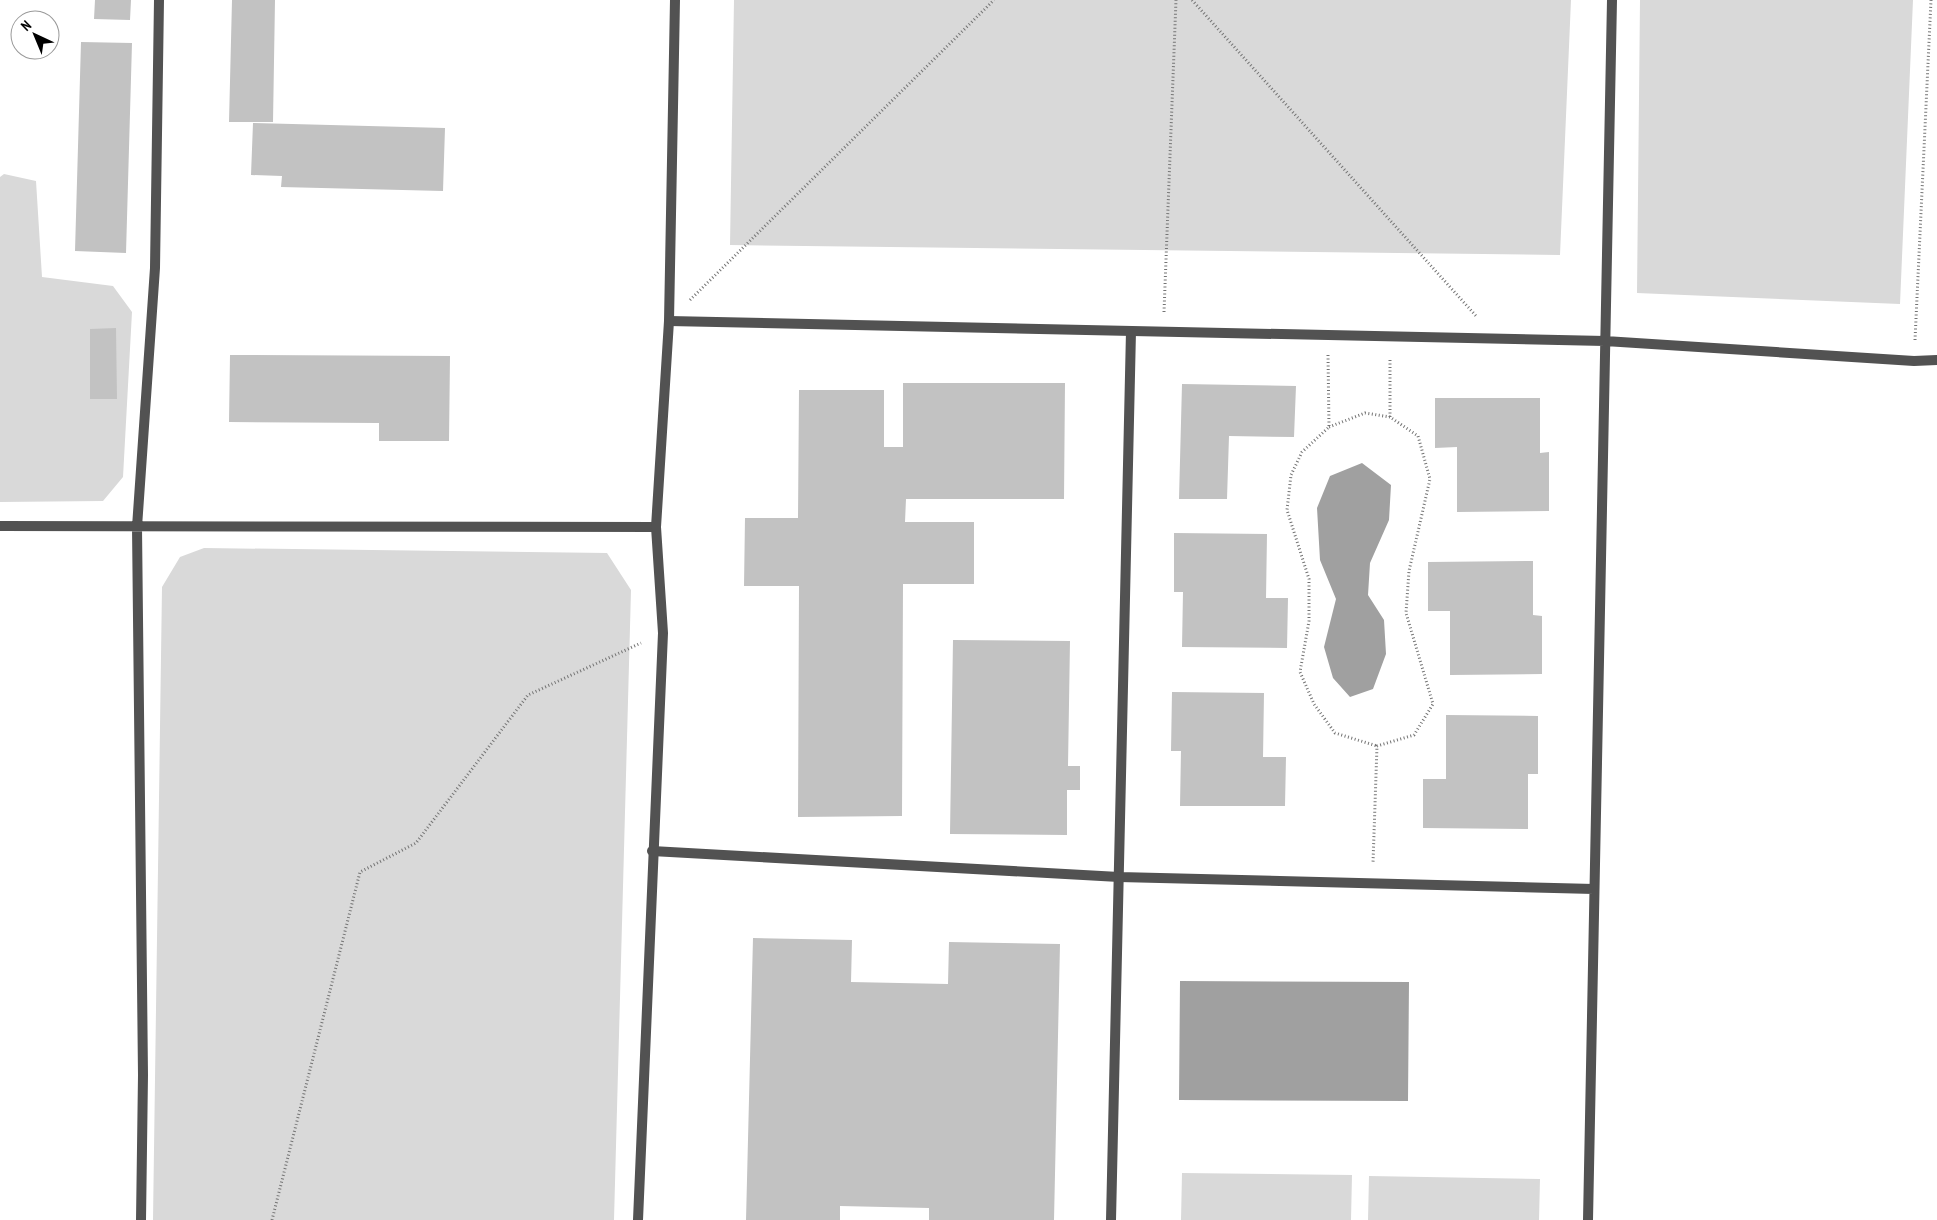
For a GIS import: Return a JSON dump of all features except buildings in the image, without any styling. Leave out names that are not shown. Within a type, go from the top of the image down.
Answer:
[{"type":"street","points":[[141,1220],[143,1075],[137,527],[155,268],[159,0]]},
{"type":"street","points":[[638,1220],[652,851],[663,633],[656,527],[669,321],[675,0]]},
{"type":"street","points":[[1588,1220],[1612,0]]},
{"type":"street","points":[[669,321],[1605,341],[1914,361],[1937,360]]},
{"type":"street","points":[[1111,1220],[1131,331]]},
{"type":"street","points":[[0,526],[656,527]]},
{"type":"street","points":[[652,851],[1119,877],[1594,889]]},
{"type":"path","points":[[669,321],[994,0]]},
{"type":"path","points":[[1163,331],[1176,0]]},
{"type":"path","points":[[1192,0],[1496,338]]},
{"type":"path","points":[[1914,361],[1932,0]]},
{"type":"path","points":[[1327,335],[1329,427]]},
{"type":"path","points":[[1390,336],[1390,417]]},
{"type":"path","points":[[1365,413],[1390,417],[1418,436],[1430,479],[1409,571],[1406,613],[1433,704],[1414,735],[1377,746],[1335,733],[1314,704],[1300,672],[1309,621],[1309,579],[1287,510],[1291,475],[1302,452],[1329,427],[1365,413]]},
{"type":"path","points":[[272,1220],[360,872],[416,843],[528,695],[663,633]]},
{"type":"path","points":[[1373,883],[1377,746]]},
{"type":"shaded area","points":[[734,0],[1571,0],[1560,255],[730,245]]},
{"type":"shaded area","points":[[1640,0],[1913,0],[1900,304],[1637,293]]},
{"type":"shaded area","points":[[4,174],[36,181],[42,277],[113,286],[132,312],[123,477],[103,501],[0,502],[0,177]]},
{"type":"shaded area","points":[[1362,463],[1391,485],[1389,520],[1370,563],[1368,595],[1384,620],[1386,654],[1373,689],[1350,697],[1333,678],[1324,647],[1336,599],[1320,560],[1317,508],[1330,476]]},
{"type":"shaded area","points":[[204,548],[607,553],[631,590],[614,1220],[153,1220],[162,587],[180,557]]},
{"type":"shaded area","points":[[1180,981],[1409,982],[1408,1101],[1179,1100]]},
{"type":"shaded area","points":[[1182,1173],[1352,1175],[1351,1220],[1181,1220]]},
{"type":"shaded area","points":[[1369,1176],[1540,1179],[1539,1220],[1368,1220]]}]
